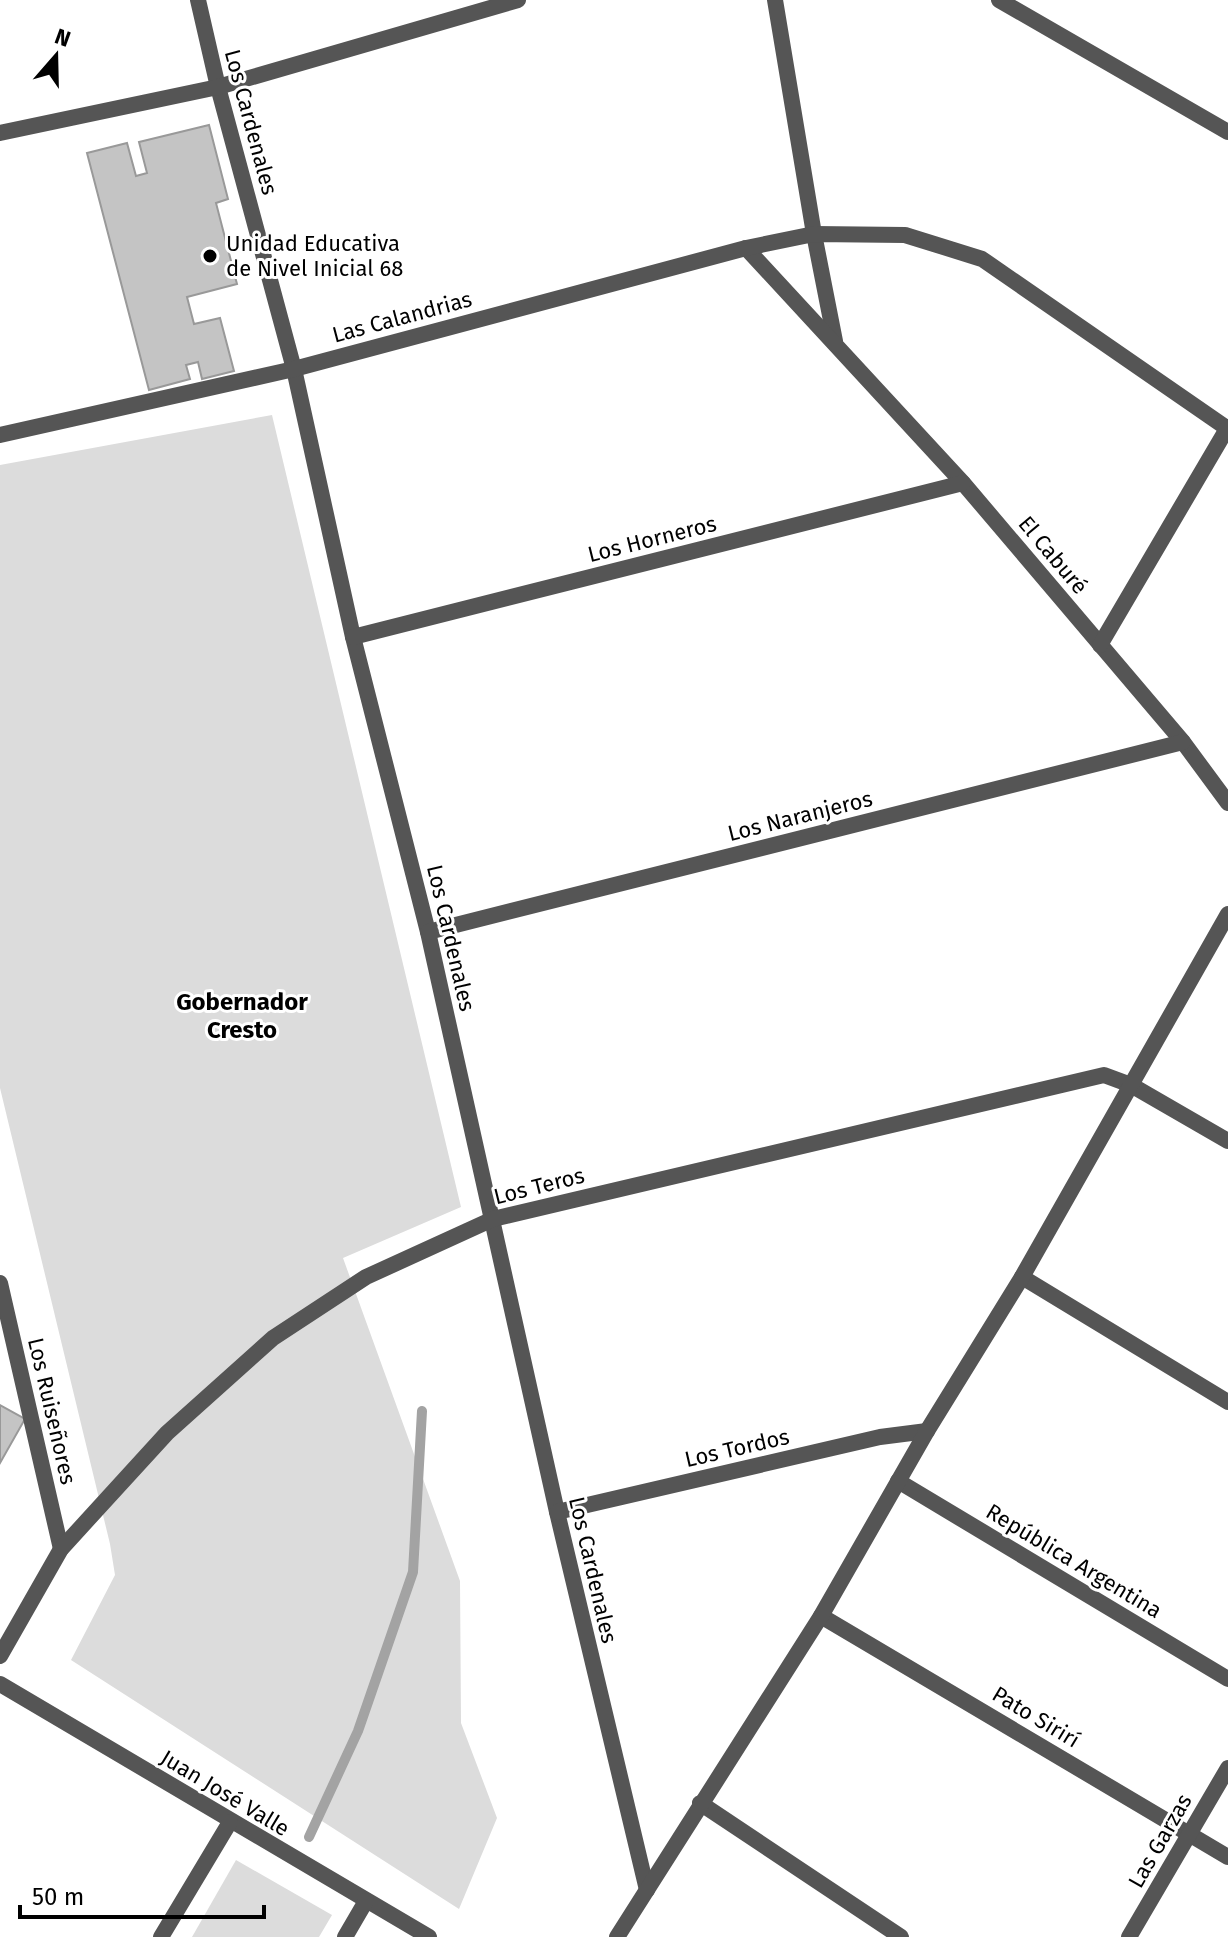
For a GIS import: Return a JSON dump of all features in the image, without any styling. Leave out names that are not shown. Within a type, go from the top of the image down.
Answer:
[{"type":"street","name":"Los Cardenales","points":[[198,0],[218,87],[294,369],[353,637],[428,932],[557,1512],[647,1890]]},
{"type":"street","points":[[0,133],[218,87],[518,0]]},
{"type":"street","points":[[775,0],[814,234],[836,343]]},
{"type":"street","points":[[999,0],[1228,132]]},
{"type":"street","name":"Las Calandrias","points":[[0,435],[294,369],[746,248],[814,234],[905,235],[982,259],[1228,428]]},
{"type":"street","name":"El Caburé","points":[[746,248],[963,483],[1183,742],[1228,803]]},
{"type":"street","points":[[1100,645],[1228,428]]},
{"type":"street","name":"Los Horneros","points":[[353,637],[963,483]]},
{"type":"street","name":"Los Naranjeros","points":[[428,932],[1183,742]]},
{"type":"street","points":[[617,1937],[821,1616],[927,1431],[1022,1277],[1228,914]]},
{"type":"street","name":"Los Teros","points":[[0,1656],[61,1549],[167,1433],[273,1338],[366,1277],[493,1219],[1104,1075],[1131,1085],[1228,1141]]},
{"type":"street","points":[[1022,1277],[1228,1402]]},
{"type":"street","name":"Los Ruiseñores","points":[[0,1283],[61,1549]]},
{"type":"street","name":"Los Tordos","points":[[557,1512],[880,1437],[927,1431]]},
{"type":"street","name":"República Argentina","points":[[898,1481],[1228,1679]]},
{"type":"street","name":"Pato Sirirí","points":[[821,1616],[1228,1857]]},
{"type":"street","name":"Juan José Valle","points":[[0,1684],[429,1937]]},
{"type":"street","name":"Las Garzas","points":[[1129,1937],[1228,1768]]},
{"type":"street","points":[[700,1803],[901,1937]]},
{"type":"street","points":[[161,1937],[230,1822]]},
{"type":"street","points":[[345,1937],[366,1901]]},
{"type":"shaded area","points":[[272,415],[461,1207],[343,1258],[460,1581],[461,1723],[497,1818],[459,1909],[71,1660],[115,1575],[0,1088],[0,465]]},
{"type":"shaded area","points":[[236,1860],[332,1915],[319,1937],[192,1937]]},
{"type":"building","points":[[209,125],[228,199],[216,203],[237,284],[187,297],[194,324],[220,318],[234,371],[202,379],[198,362],[186,365],[190,379],[149,390],[87,153],[127,143],[136,176],[147,173],[139,142]]},
{"type":"building","points":[[0,1405],[25,1419],[0,1463]]},
{"type":"waterway","points":[[309,1837],[358,1731],[413,1572],[422,1411]]},
{"type":"place","name":"Unidad Educativa de Nivel Inicial 68","points":[[210,256]]},
{"type":"district","name":"Gobernador Cresto","points":[[242,1016]]}]
